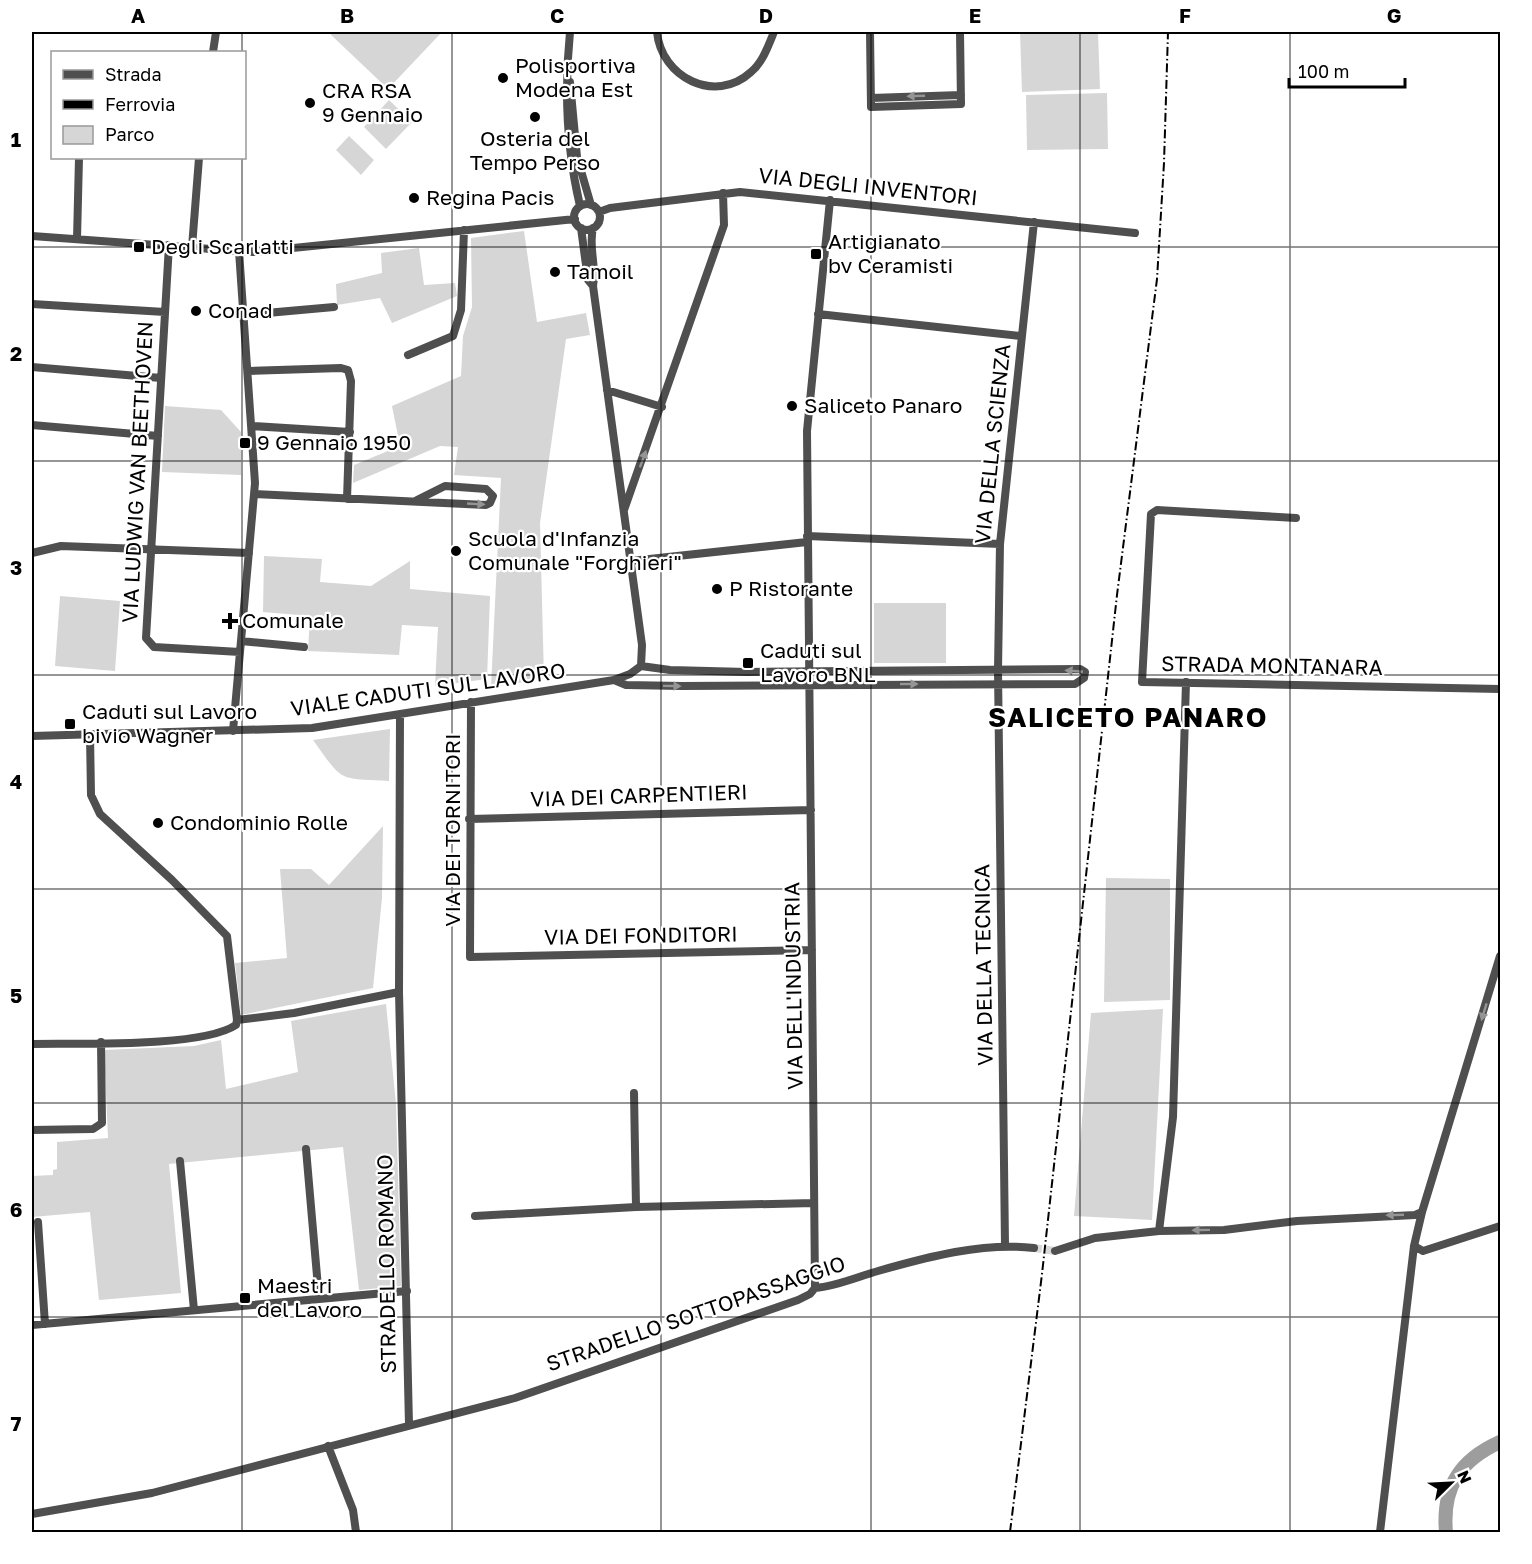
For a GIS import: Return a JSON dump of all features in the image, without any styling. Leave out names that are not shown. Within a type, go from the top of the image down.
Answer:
[{"type":"street","points":[[213,51],[216,32]]},
{"type":"street","points":[[570,32],[567,57],[566,122],[569,159],[580,206],[575,219]]},
{"type":"street","points":[[657,32],[664,55],[678,73],[693,82],[713,87],[735,82],[751,73],[762,59],[774,32]]},
{"type":"street","points":[[870,32],[871,102]]},
{"type":"street","points":[[871,102],[961,104],[960,32]]},
{"type":"street","points":[[567,57],[577,157],[591,205],[599,212],[598,223],[593,228],[591,242],[595,276],[593,286],[642,645],[641,666]]},
{"type":"street","points":[[871,102],[961,95]]},
{"type":"street","points":[[77,239],[80,159]]},
{"type":"street","points":[[192,247],[199,159]]},
{"type":"street","points":[[624,511],[724,225],[723,193]]},
{"type":"street","name":"VIA DEGLI INVENTORI","points":[[599,212],[610,208],[723,193],[830,200],[1135,233]]},
{"type":"street","points":[[809,685],[807,431],[830,200]]},
{"type":"street","points":[[580,206],[591,205]]},
{"type":"street","points":[[575,219],[581,228],[588,280],[593,286]]},
{"type":"street","points":[[32,236],[239,251],[273,250],[575,219]]},
{"type":"street","name":"VIA DELLA SCIENZA","points":[[998,670],[1000,544],[1034,222]]},
{"type":"street","points":[[581,228],[593,228]]},
{"type":"street","points":[[408,355],[453,336],[461,310],[464,230]]},
{"type":"street","name":"VIA LUDWIG VAN BEETHOVEN","points":[[169,245],[146,638],[150,645],[240,652]]},
{"type":"street","points":[[233,731],[254,494],[252,426],[239,251]]},
{"type":"street","points":[[32,304],[165,312]]},
{"type":"street","points":[[244,315],[334,307]]},
{"type":"street","points":[[818,314],[1022,336]]},
{"type":"street","points":[[32,367],[161,378]]},
{"type":"street","points":[[248,371],[341,368],[348,370],[351,381],[347,499]]},
{"type":"street","points":[[607,390],[662,407]]},
{"type":"street","points":[[32,425],[158,436]]},
{"type":"street","points":[[252,426],[350,432]]},
{"type":"street","points":[[254,494],[486,505],[490,503],[493,496],[492,491],[486,489],[445,486],[417,500]]},
{"type":"street","name":"STRADA MONTANARA","points":[[1296,519],[1157,510],[1150,514],[1142,682],[1500,689]]},
{"type":"street","points":[[631,561],[807,539],[1000,544]]},
{"type":"street","points":[[32,554],[61,546],[249,554]]},
{"type":"street","points":[[241,641],[304,647]]},
{"type":"street","name":"VIALE CADUTI SUL LAVORO","points":[[32,736],[312,728],[614,680],[630,674],[641,666],[670,670],[809,672],[1080,669],[1084,672],[1084,678],[1075,684],[638,685],[614,680]]},
{"type":"street","points":[[998,670],[998,684]]},
{"type":"street","points":[[1159,1231],[1173,1117],[1186,682]]},
{"type":"street","name":"VIA DELLA TECNICA","points":[[998,684],[1005,1245]]},
{"type":"street","name":"VIA DELL'INDUSTRIA","points":[[809,685],[815,1288]]},
{"type":"street","name":"VIA DEI TORNITORI","points":[[470,957],[471,702]]},
{"type":"street","name":"STRADELLO ROMANO","points":[[400,714],[399,992],[409,1425]]},
{"type":"street","points":[[32,1044],[174,1041],[224,1031],[236,1025],[237,1020],[227,936],[179,887],[100,814],[92,795],[90,735]]},
{"type":"street","name":"VIA DEI CARPENTIERI","points":[[469,819],[811,810]]},
{"type":"street","name":"VIA DEI FONDITORI","points":[[470,957],[812,950]]},
{"type":"street","points":[[1380,1533],[1414,1246],[1422,1212],[1500,956]]},
{"type":"street","points":[[237,1020],[294,1013],[399,992]]},
{"type":"street","points":[[32,1130],[93,1129],[102,1123],[101,1042]]},
{"type":"street","points":[[634,1093],[636,1207]]},
{"type":"street","points":[[306,1149],[319,1299]]},
{"type":"street","points":[[180,1161],[194,1310]]},
{"type":"street","points":[[475,1216],[636,1207],[814,1203]]},
{"type":"street","points":[[1055,1251],[1095,1238],[1159,1231],[1224,1230],[1297,1221],[1415,1215],[1422,1212]]},
{"type":"street","points":[[38,1222],[45,1324]]},
{"type":"street","points":[[1414,1246],[1423,1251],[1500,1227]]},
{"type":"street","name":"STRADELLO SOTTOPASSAGGIO","points":[[409,1425],[515,1398],[798,1300],[815,1288],[898,1265],[1005,1245],[1034,1248]]},
{"type":"street","points":[[32,1325],[406,1290]]},
{"type":"street","points":[[32,1514],[152,1492],[409,1425]]},
{"type":"street","points":[[328,1446],[353,1510],[356,1533]]},
{"type":"green space","points":[[328,32],[442,32],[388,89]]},
{"type":"green space","points":[[1020,32],[1098,32],[1100,89],[1022,92]]},
{"type":"green space","points":[[1107,93],[1108,149],[1027,150],[1026,95]]},
{"type":"green space","points":[[389,100],[412,122],[386,149],[364,127]]},
{"type":"green space","points":[[349,136],[374,160],[361,175],[336,150]]},
{"type":"green space","points":[[524,231],[537,322],[586,313],[590,335],[566,339],[540,523],[544,679],[491,687],[501,478],[454,475],[458,447],[440,446],[353,483],[354,465],[400,446],[392,406],[461,376],[463,336],[472,307],[471,238]]},
{"type":"green space","points":[[419,248],[424,285],[455,283],[457,296],[392,323],[380,298],[337,305],[336,284],[382,273],[381,253]]},
{"type":"green space","points":[[165,406],[221,410],[241,432],[241,475],[162,472]]},
{"type":"green space","points":[[264,556],[322,559],[320,582],[371,586],[410,561],[410,589],[490,596],[487,679],[435,686],[438,627],[402,625],[399,655],[308,651],[310,616],[263,612]]},
{"type":"green space","points":[[60,596],[120,601],[115,671],[55,666]]},
{"type":"green space","points":[[874,603],[946,603],[946,663],[874,663]]},
{"type":"green space","points":[[390,729],[389,781],[343,776],[313,740]]},
{"type":"green space","points":[[383,826],[382,898],[373,988],[241,1015],[235,963],[287,958],[280,869],[311,869],[329,885]]},
{"type":"green space","points":[[1106,878],[1170,879],[1170,1000],[1104,1002]]},
{"type":"green space","points":[[386,1004],[396,1104],[401,1286],[359,1290],[343,1147],[169,1164],[181,1293],[99,1300],[90,1212],[32,1217],[32,1176],[53,1175],[53,1170],[57,1169],[57,1142],[108,1138],[104,1050],[194,1046],[221,1040],[226,1089],[298,1072],[291,1021]]},
{"type":"green space","points":[[1163,1009],[1152,1220],[1074,1216],[1091,1013]]},
{"type":"waterway","points":[[1446,1532],[1447,1501],[1456,1477],[1474,1457],[1500,1442]]},
{"type":"tunnel","points":[[1034,1248],[1055,1251]]},
{"type":"railway","points":[[1010,1532],[1042,1274],[1117,595],[1157,279],[1164,163],[1168,32]]},
{"type":"place","name":"Polisportiva Modena Est","points":[[503,78]]},
{"type":"place","name":"CRA RSA 9 Gennaio","points":[[310,103]]},
{"type":"place","name":"Osteria del Tempo Perso","points":[[535,117]]},
{"type":"place","name":"Regina Pacis","points":[[414,198]]},
{"type":"place","name":"Degli Scarlatti","points":[[139,247]]},
{"type":"place","name":"Artigianato bv Ceramisti","points":[[816,254]]},
{"type":"place","name":"Tamoil","points":[[555,272]]},
{"type":"place","name":"Conad","points":[[196,311]]},
{"type":"place","name":"Saliceto Panaro","points":[[792,406]]},
{"type":"place","name":"9 Gennaio 1950","points":[[245,443]]},
{"type":"place","name":"Scuola d'Infanzia Comunale \"Forghieri\"","points":[[456,551]]},
{"type":"place","name":"P Ristorante","points":[[717,589]]},
{"type":"place","name":"Comunale","points":[[230,621]]},
{"type":"place","name":"Caduti sul Lavoro BNL","points":[[748,663]]},
{"type":"place","name":"Caduti sul Lavoro bivio Wagner","points":[[70,724]]},
{"type":"place","name":"Condominio Rolle","points":[[158,823]]},
{"type":"place","name":"Maestri del Lavoro","points":[[245,1298]]},
{"type":"district","name":"SALICETO PANARO","points":[[1128,718]]}]
